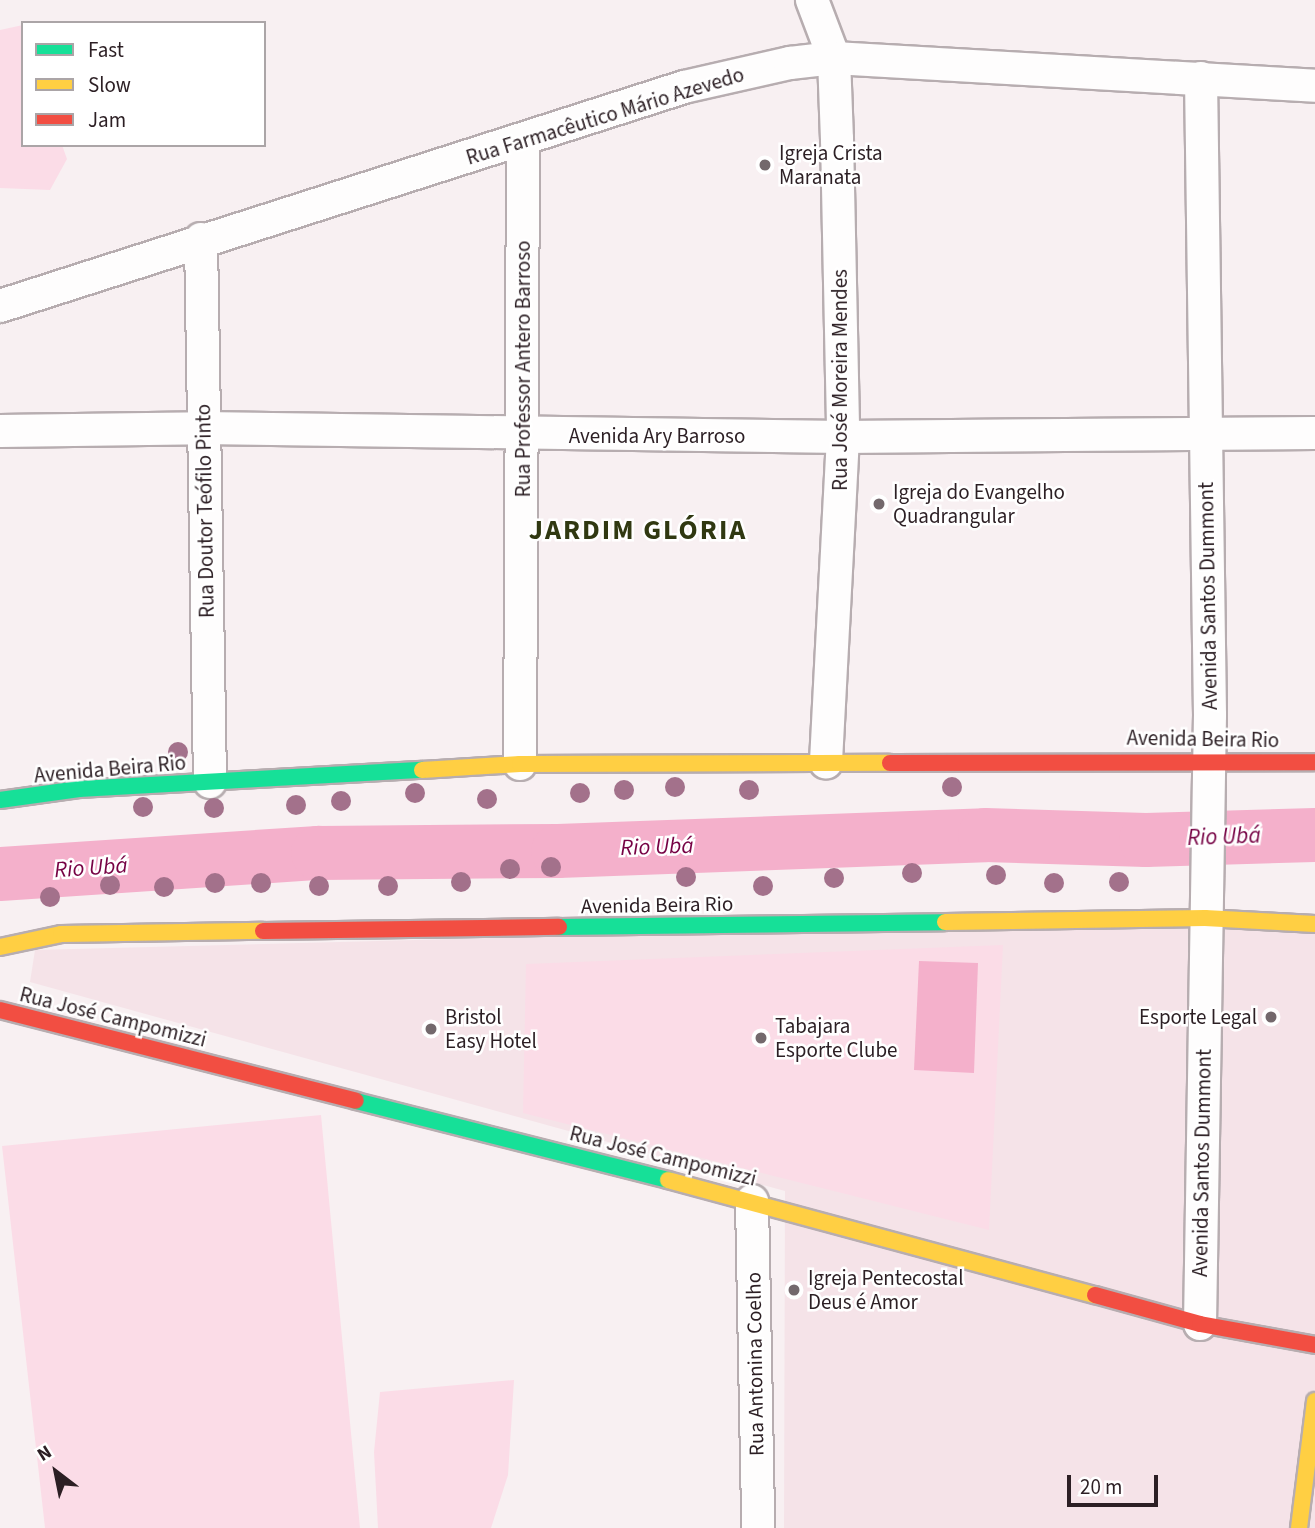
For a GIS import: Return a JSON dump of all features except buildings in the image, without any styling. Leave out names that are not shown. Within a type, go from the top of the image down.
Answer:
[{"type":"main road","name":"Avenida Beira Rio","points":[[0,800],[79,789],[520,764],[1206,759],[1315,762]]},
{"type":"main road","name":"Avenida Beira Rio","points":[[0,947],[61,934],[1205,903],[1315,924]]},
{"type":"main road","name":"Rua José Campomizzi","points":[[0,1010],[752,1200],[1200,1324],[1315,1345]]},
{"type":"main road","points":[[1299,1528],[1315,1401]]},
{"type":"street","name":"Rua José Moreira Mendes","points":[[812,0],[834,58],[842,437],[826,763]]},
{"type":"street","name":"Rua Farmacêutico Mário Azevedo","points":[[0,306],[201,239],[523,142],[738,72],[834,58],[1315,86]]},
{"type":"street","name":"Avenida Santos Dummont","points":[[1200,1324],[1206,759],[1210,715],[1201,78]]},
{"type":"street","name":"Rua Professor Antero Barroso","points":[[520,764],[523,142]]},
{"type":"street","name":"Rua Doutor Teófilo Pinto","points":[[201,239],[210,782]]},
{"type":"street","name":"Avenida Ary Barroso","points":[[0,431],[203,428],[521,435],[842,437],[1205,437],[1315,433]]},
{"type":"street","name":"Rua Antonina Coelho","points":[[752,1200],[758,1528]]},
{"type":"shaded area","points":[[21,25],[21,147],[63,147],[67,159],[50,190],[0,188],[0,30]]},
{"type":"shaded area","points":[[1315,916],[1315,1528],[784,1528],[785,1191],[30,982],[35,950]]},
{"type":"shaded area","name":"Tabajara Esporte Clube","points":[[1003,945],[989,1230],[523,1113],[526,964]]},
{"type":"shaded area","points":[[919,961],[978,963],[974,1073],[914,1070]]},
{"type":"shaded area","points":[[321,1115],[360,1528],[45,1528],[2,1146]]},
{"type":"shaded area","points":[[514,1380],[508,1475],[491,1528],[378,1528],[374,1452],[380,1392]]},
{"type":"waterway","name":"Rio Ubá","points":[[0,874],[318,853],[558,851],[985,835],[1146,840],[1315,835]]},
{"type":"traffic: fast","points":[[0,800],[79,789],[422,770]]},
{"type":"traffic: fast","points":[[559,927],[945,922]]},
{"type":"traffic: fast","points":[[356,1101],[668,1180]]},
{"type":"traffic: slow","points":[[422,770],[520,764],[890,763]]},
{"type":"traffic: slow","points":[[945,922],[1205,918],[1315,924]]},
{"type":"traffic: slow","points":[[0,947],[61,934],[263,931]]},
{"type":"traffic: slow","points":[[668,1180],[1095,1295]]},
{"type":"traffic: slow","points":[[1299,1528],[1315,1401]]},
{"type":"traffic: jam","points":[[890,763],[1315,762]]},
{"type":"traffic: jam","points":[[263,931],[559,927]]},
{"type":"traffic: jam","points":[[0,1010],[356,1101]]},
{"type":"traffic: jam","points":[[1095,1295],[1200,1324],[1315,1345]]},
{"type":"place","name":"Igreja Crista Maranata","points":[[765,165]]},
{"type":"place","name":"Igreja do Evangelho Quadrangular","points":[[879,504]]},
{"type":"place","name":"Esporte Legal","points":[[1271,1017]]},
{"type":"place","name":"Bristol Easy Hotel","points":[[431,1029]]},
{"type":"place","name":"Tabajara Esporte Clube","points":[[761,1038]]},
{"type":"place","name":"Igreja Pentecostal Deus é Amor","points":[[794,1290]]},
{"type":"district","name":"JARDIM GLÓRIA","points":[[638,530]]}]
